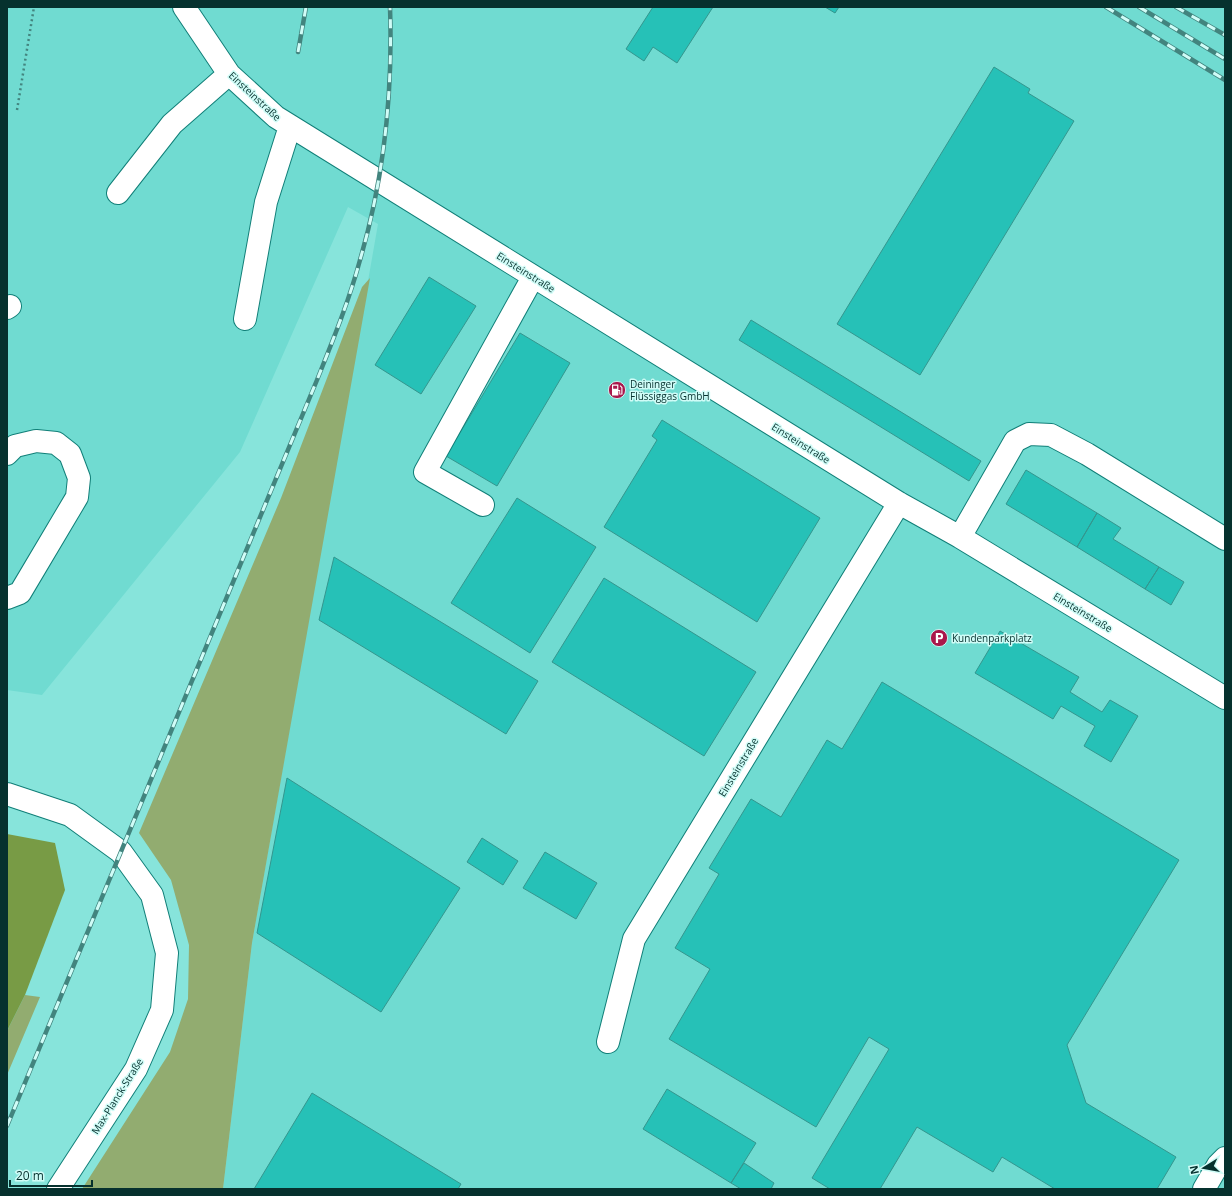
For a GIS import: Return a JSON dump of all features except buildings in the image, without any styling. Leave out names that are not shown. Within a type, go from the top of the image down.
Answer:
[{"type":"street","name":"Einsteinstraße","points":[[184,7],[229,74],[276,117],[899,503],[960,537],[1225,698]]},
{"type":"street","points":[[118,193],[172,124],[229,74]]},
{"type":"street","points":[[245,319],[266,202],[290,126]]},
{"type":"street","points":[[483,505],[425,472],[534,277]]},
{"type":"street","points":[[960,537],[1015,441],[1029,434],[1051,435],[1081,450],[1225,539]]},
{"type":"street","points":[[7,454],[15,446],[36,441],[56,443],[70,454],[78,478],[77,497],[20,593],[7,598]]},
{"type":"street","name":"Einsteinstraße","points":[[608,1042],[634,938],[899,503]]},
{"type":"street","name":"Max-Planck-Straße","points":[[7,794],[70,815],[121,852],[152,895],[167,953],[162,1010],[136,1069],[58,1189]]},
{"type":"street","points":[[1204,1189],[1218,1165],[1225,1158]]},
{"type":"path","points":[[17,110],[34,7]]},
{"type":"shaded area","points":[[7,7],[1225,7],[1225,1189],[223,1189],[252,943],[378,224],[348,207],[240,452],[42,695],[7,690]]},
{"type":"shaded area","points":[[370,278],[252,943],[223,1189],[82,1189],[170,1052],[188,999],[189,945],[171,880],[139,833],[281,498],[362,287]]},
{"type":"shaded area","points":[[7,834],[55,843],[65,890],[25,995],[7,1031]]},
{"type":"shaded area","points":[[25,995],[40,997],[7,1075],[7,1031]]},
{"type":"railway","points":[[298,52],[306,7]]},
{"type":"railway","points":[[7,1126],[317,380],[346,305],[356,275],[368,229],[381,166],[390,71],[390,7]]},
{"type":"railway","points":[[1106,7],[1225,80]]},
{"type":"railway","points":[[1139,7],[1225,59]]},
{"type":"railway","points":[[1176,7],[1225,35]]},
{"type":"place","name":"Deininger Flüssiggas GmbH","points":[[617,390]]},
{"type":"place","name":"Kundenparkplatz","points":[[939,638]]}]
